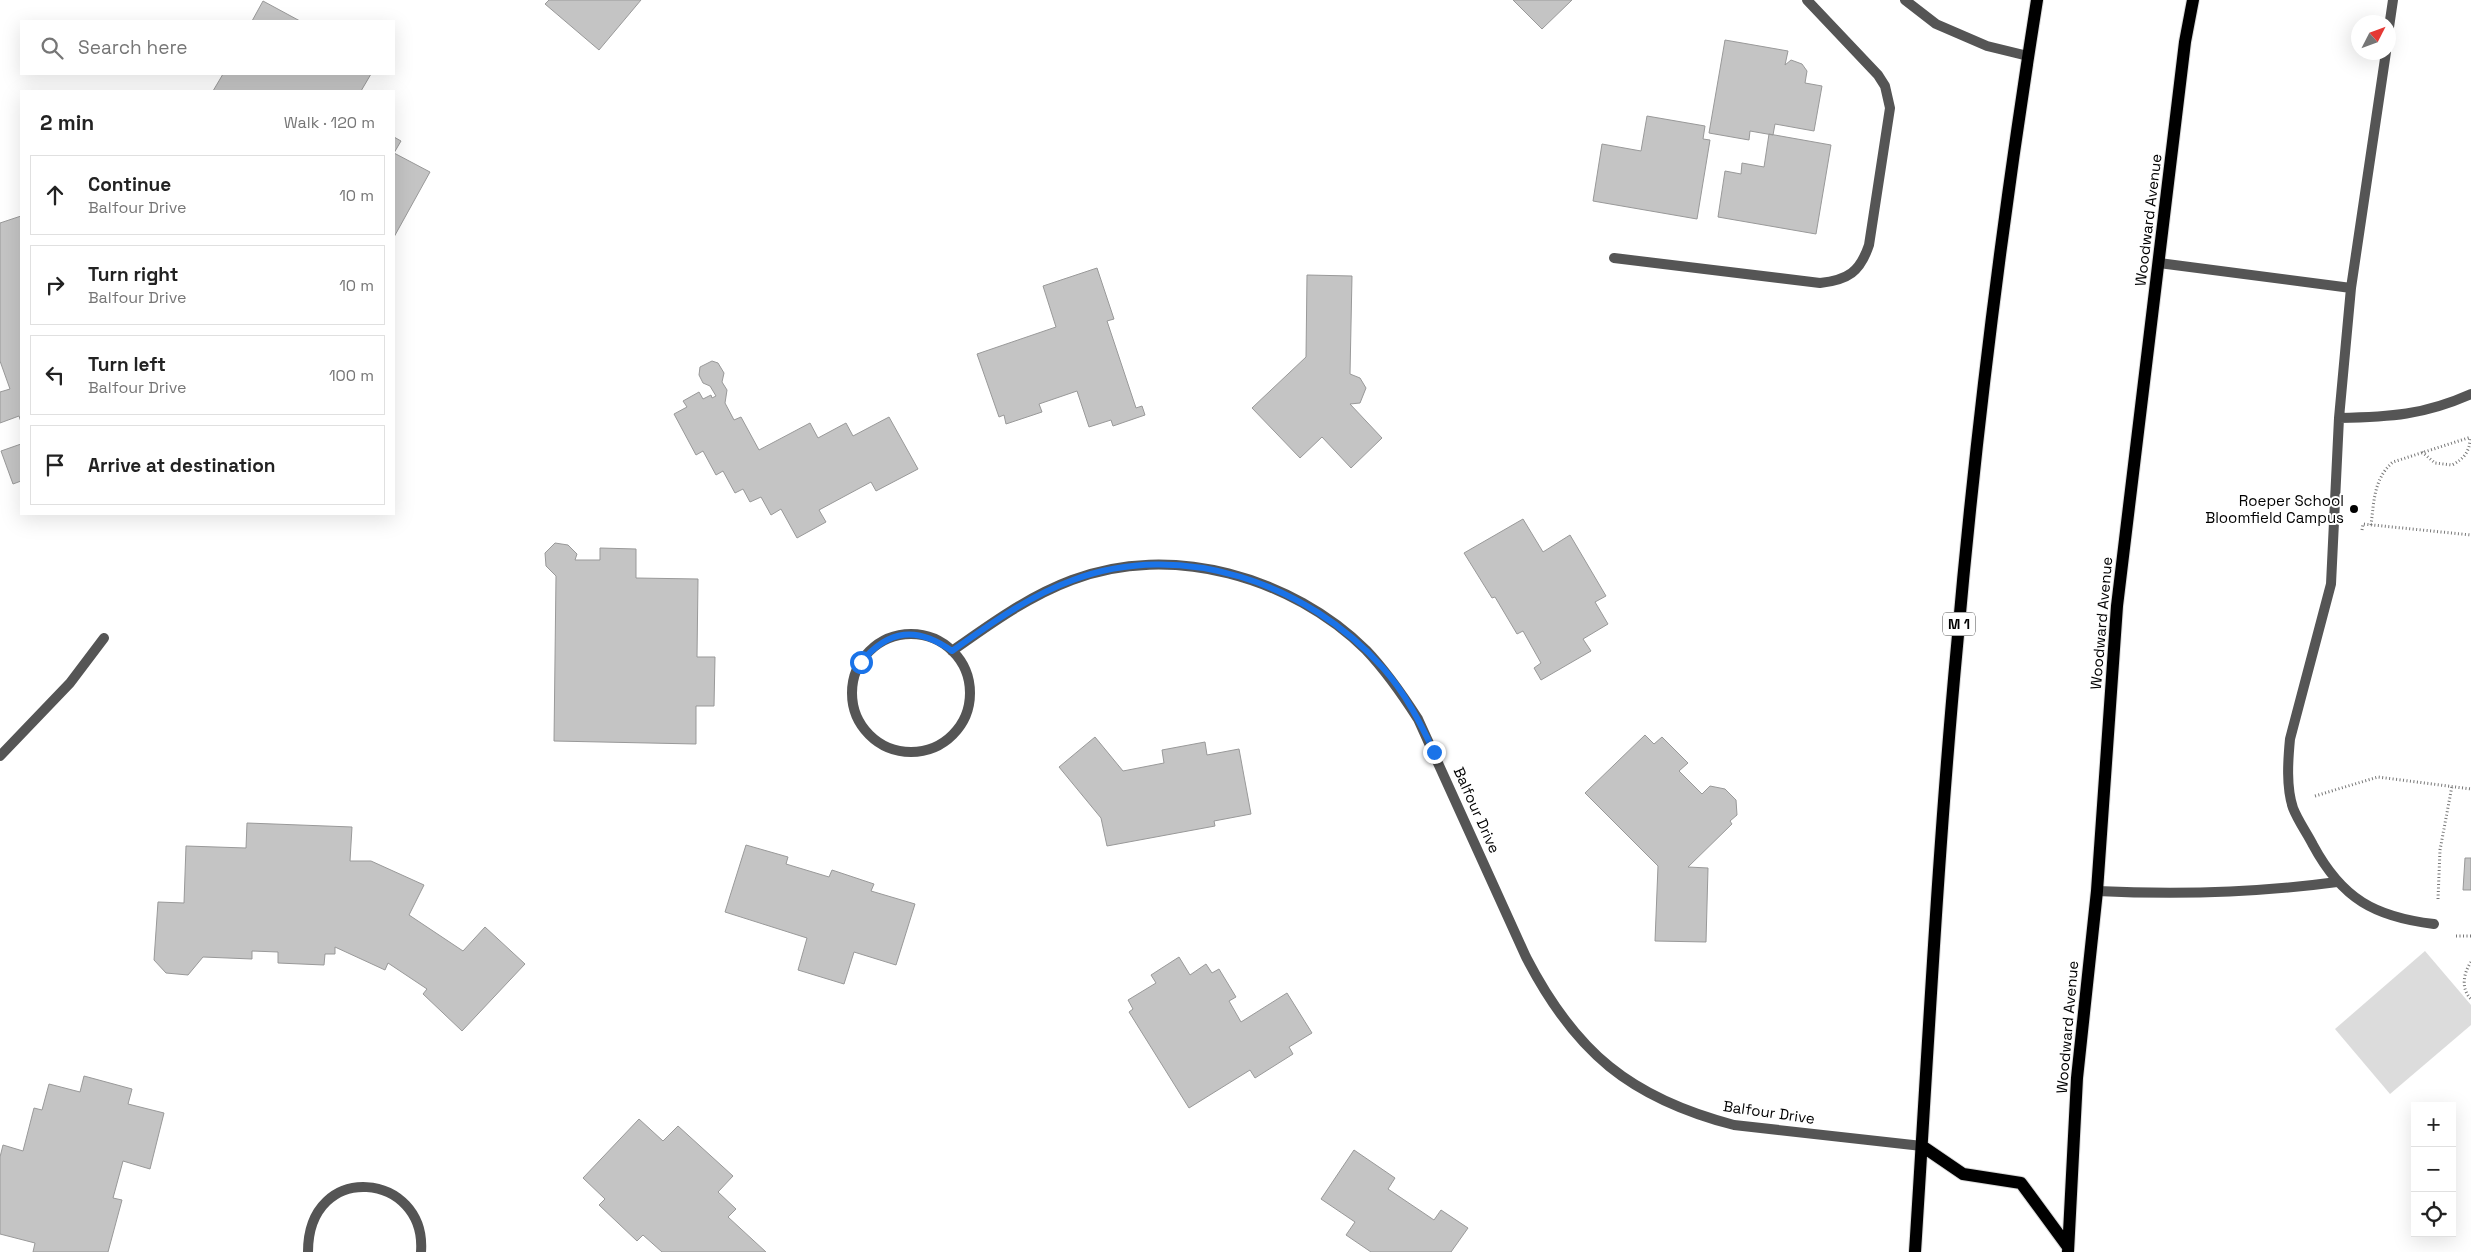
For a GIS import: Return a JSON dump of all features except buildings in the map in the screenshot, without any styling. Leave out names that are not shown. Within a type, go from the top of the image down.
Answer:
[{"type":"main road","name":"M 1","points":[[1915,1252],[1941,844],[1976,450],[2037,0]]},
{"type":"main road","name":"Woodward Avenue","points":[[2068,1249],[2078,1078],[2096,891],[2117,606],[2185,42],[2193,0]]},
{"type":"main road","points":[[1922,1146],[1964,1174],[2021,1183],[2068,1249]]},
{"type":"street","points":[[1614,258],[1820,283],[1837,282],[1856,270],[1864,259],[1869,246],[1890,108],[1889,96],[1878,75],[1807,0]]},
{"type":"street","points":[[1905,0],[1936,24],[1987,46],[2028,56]]},
{"type":"street","points":[[2391,15],[2394,0]]},
{"type":"street","points":[[2385,60],[2351,288],[2339,418],[2332,584],[2300,696],[2290,739],[2288,761],[2293,807],[2323,864],[2337,882],[2350,896],[2392,917],[2434,924]]},
{"type":"street","points":[[2159,263],[2351,288]]},
{"type":"street","points":[[2339,418],[2414,414],[2446,405],[2471,394]]},
{"type":"street","name":"Balfour Drive","points":[[952,651],[1030,600],[1053,588],[1104,570],[1136,565],[1168,565],[1233,575],[1267,586],[1300,601],[1330,620],[1353,639],[1383,669],[1400,690],[1418,718],[1526,957],[1545,994],[1572,1030],[1606,1064],[1654,1096],[1679,1108],[1724,1123],[1922,1146]]},
{"type":"street","points":[[904,634],[921,635],[938,641],[952,651],[963,665],[969,681],[970,699],[966,716],[956,731],[935,746],[910,752],[893,749],[877,741],[864,729],[856,713],[852,696],[854,678],[861,662],[872,649],[887,639],[904,634]]},
{"type":"street","points":[[0,756],[70,683],[104,638]]},
{"type":"street","points":[[2096,891],[2142,893],[2252,892],[2337,882]]},
{"type":"street","points":[[308,1252],[308,1235],[313,1218],[323,1204],[337,1193],[353,1187],[372,1187],[388,1192],[396,1197],[414,1216],[420,1233],[421,1252]]},
{"type":"path","points":[[2371,524],[2377,483],[2385,468],[2402,458],[2471,437],[2470,446],[2466,454],[2452,465],[2435,463],[2422,452]]},
{"type":"path","points":[[2361,533],[2363,524],[2371,524],[2471,535]]},
{"type":"path","points":[[2307,799],[2378,777],[2471,789]]},
{"type":"path","points":[[2452,786],[2440,850],[2437,909],[2433,934],[2471,936]]},
{"type":"path","points":[[2471,962],[2464,982],[2466,993],[2471,999]]},
{"type":"shaded area","points":[[2425,951],[2471,1005],[2471,1025],[2390,1094],[2335,1029]]},
{"type":"place","name":"Roeper School Bloomfield Campus","points":[[2354,509]]},
{"type":"route","points":[[861,662],[872,649],[887,639],[904,634],[921,635],[938,641],[952,651],[1030,600],[1074,579],[1104,570],[1136,565],[1168,565],[1198,568],[1233,575],[1267,586],[1300,601],[1348,634],[1383,669],[1400,690],[1418,718],[1434,752]]}]
